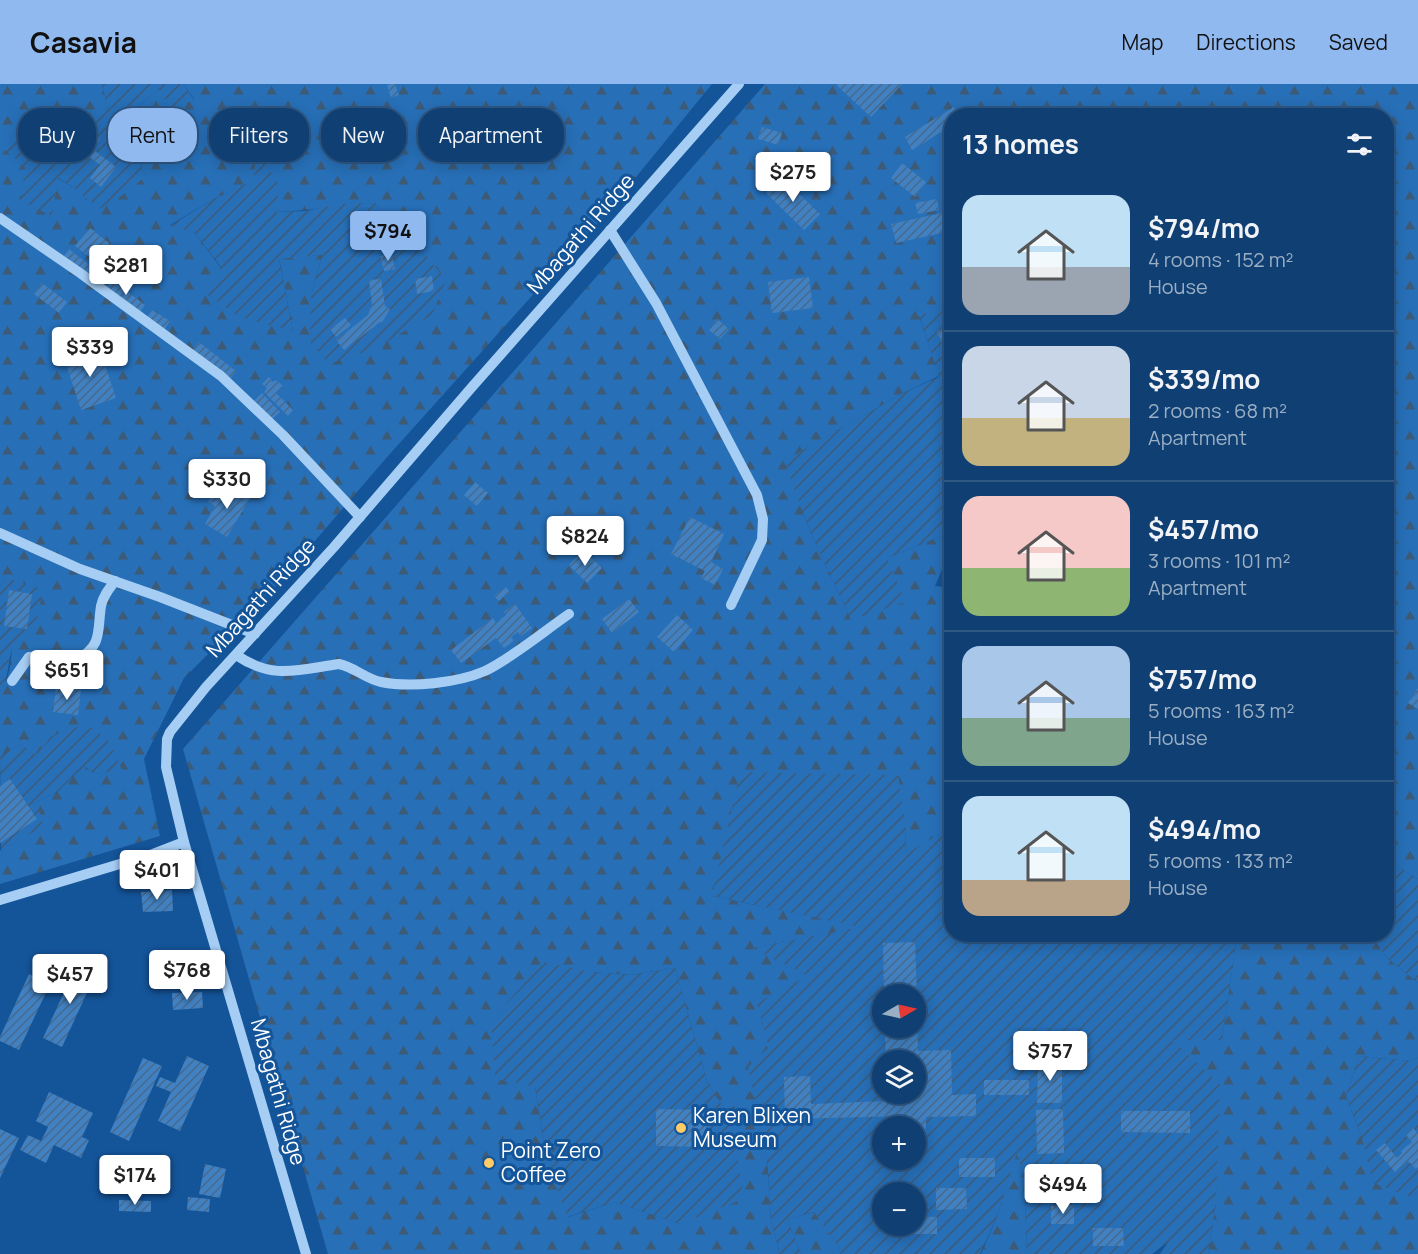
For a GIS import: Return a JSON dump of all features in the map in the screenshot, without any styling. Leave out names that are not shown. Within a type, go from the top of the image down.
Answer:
[{"type":"street","name":"Mbagathi Ridge","points":[[306,1254],[184,842],[166,767],[167,739],[178,721],[189,711],[206,687],[360,517],[740,84]]},
{"type":"street","points":[[0,218],[100,287],[221,376],[283,435],[360,517]]},
{"type":"street","points":[[610,230],[656,303],[757,495],[763,519],[762,540],[731,605]]},
{"type":"street","points":[[0,533],[80,569],[255,634]]},
{"type":"street","points":[[12,681],[29,657],[34,656],[65,667],[90,653],[96,645],[101,621],[101,605],[115,581]]},
{"type":"street","points":[[236,656],[251,666],[266,671],[293,672],[339,664],[377,682],[393,684],[458,680],[485,670],[569,614]]},
{"type":"street","points":[[0,900],[153,854],[184,842]]},
{"type":"green space","points":[[0,84],[102,84],[108,110],[96,114],[96,108],[18,108],[18,136],[14,135],[18,147],[18,162],[23,162],[51,216],[57,178],[74,188],[146,176],[139,162],[197,162],[197,108],[133,108],[139,106],[158,89],[194,99],[183,84],[712,84],[609,210],[388,456],[270,593],[184,678],[144,759],[160,836],[0,884],[0,850],[2,851],[37,801],[57,792],[84,766],[95,774],[121,769],[52,736],[36,756],[20,744],[0,757],[0,691],[10,668],[12,637],[6,578],[0,586]],"holes":[[[209,108],[309,108],[309,162],[261,162],[277,212],[375,203],[390,227],[423,252],[311,296],[322,255],[279,258],[293,331],[221,268],[195,233],[170,225],[212,200],[255,180],[256,162],[209,162]]]},
{"type":"green space","points":[[102,84],[183,84],[194,100],[171,108],[158,89],[139,106],[108,108],[108,110]]},
{"type":"green space","points":[[765,84],[1418,84],[1418,879],[1394,864],[1394,108],[944,108],[944,310],[919,316],[939,376],[903,393],[785,461],[810,531],[851,620],[887,558],[944,535],[944,565],[935,586],[944,587],[944,832],[905,855],[906,829],[712,896],[863,927],[753,948],[809,976],[769,1047],[767,1156],[771,1221],[780,1254],[328,1254],[183,749]],"holes":[[[675,968],[707,1081],[733,1124],[680,1224],[615,1202],[568,1217],[544,1146],[535,1086],[592,972],[631,975]]]},
{"type":"green space","points":[[108,110],[108,162],[139,162],[146,176],[120,197],[99,209],[58,178],[52,216],[21,201],[25,167],[19,162],[96,162],[96,113]]},
{"type":"green space","points":[[14,135],[18,136],[18,161],[1,147]]},
{"type":"green space","points":[[255,162],[265,162],[278,183],[277,212],[305,211],[340,204],[375,203],[390,227],[423,252],[446,280],[432,315],[376,348],[329,364],[310,342],[311,296],[322,255],[279,259],[293,331],[239,317],[208,295],[221,267],[195,233],[170,226],[212,200],[254,180]]},
{"type":"green space","points":[[944,310],[944,535],[887,558],[905,602],[851,620],[810,531],[784,461],[903,393],[939,377],[919,315]]},
{"type":"green space","points":[[6,578],[43,589],[34,634],[12,647],[5,685],[0,691],[0,586]]},
{"type":"green space","points":[[86,724],[107,738],[122,770],[95,774],[84,766],[57,792],[37,801],[43,826],[1,851],[0,757],[20,744],[36,755],[52,736]]},
{"type":"green space","points":[[740,772],[898,775],[906,829],[905,854],[944,832],[944,942],[1236,942],[1222,1040],[1172,1040],[1220,1084],[1216,1203],[1208,1254],[1160,1254],[1168,1242],[1152,1254],[1027,1254],[1025,1201],[1018,1149],[997,1217],[980,1254],[841,1254],[839,1247],[814,1212],[787,1219],[801,1254],[780,1254],[771,1221],[767,1156],[748,1067],[769,1047],[757,1003],[808,976],[752,948],[861,927],[712,896]]},
{"type":"green space","points":[[1394,864],[1418,879],[1418,983],[1386,957],[1376,942],[1394,942]]},
{"type":"green space","points":[[1236,942],[1376,942],[1386,957],[1418,983],[1418,1058],[1410,1061],[1359,1056],[1346,1096],[1362,1138],[1408,1196],[1418,1193],[1418,1254],[1208,1254],[1216,1203],[1171,1040],[1222,1040]]},
{"type":"green space","points":[[544,962],[592,972],[631,975],[675,968],[707,1081],[733,1124],[743,1199],[680,1224],[615,1202],[567,1217],[544,1146],[535,1086],[495,1079],[491,1020]]},
{"type":"green space","points":[[1359,1056],[1410,1061],[1418,1058],[1418,1193],[1408,1196],[1373,1183],[1362,1138],[1346,1096]]},
{"type":"green space","points":[[1018,1147],[1025,1201],[1027,1254],[981,1254],[997,1217]]},
{"type":"green space","points":[[815,1212],[839,1247],[841,1254],[801,1254],[787,1219]]},
{"type":"building","points":[[395,84],[399,95],[391,98],[387,85]]},
{"type":"building","points":[[835,84],[902,84],[871,117]]},
{"type":"building","points":[[944,113],[944,130],[912,150],[905,137]]},
{"type":"building","points":[[762,127],[782,133],[778,145],[758,139]]},
{"type":"building","points":[[96,152],[116,167],[101,187],[90,178],[100,165],[96,162]]},
{"type":"building","points":[[902,163],[926,182],[915,197],[891,178]]},
{"type":"building","points":[[782,177],[820,214],[804,230],[766,193]]},
{"type":"building","points":[[937,199],[939,210],[918,214],[915,203]]},
{"type":"building","points":[[944,213],[944,233],[896,243],[891,224]]},
{"type":"building","points":[[90,228],[119,251],[105,269],[75,246]]},
{"type":"building","points":[[69,249],[101,274],[96,281],[64,256]]},
{"type":"building","points":[[392,253],[395,269],[384,271],[380,256]]},
{"type":"building","points":[[432,276],[434,291],[417,294],[415,279]]},
{"type":"building","points":[[809,277],[813,308],[772,313],[768,282]]},
{"type":"building","points":[[381,279],[385,306],[390,309],[382,323],[380,322],[344,350],[336,340],[368,315],[372,305],[369,280]]},
{"type":"building","points":[[112,280],[145,305],[140,312],[106,287]]},
{"type":"building","points":[[42,283],[67,302],[59,313],[34,294]]},
{"type":"building","points":[[152,310],[170,321],[164,330],[146,319]]},
{"type":"building","points":[[345,318],[351,325],[336,337],[330,329]]},
{"type":"building","points":[[717,319],[729,329],[720,339],[709,330]]},
{"type":"building","points":[[944,328],[944,347],[937,332]]},
{"type":"building","points":[[199,342],[236,371],[229,380],[192,351]]},
{"type":"building","points":[[99,347],[116,398],[81,410],[64,358]]},
{"type":"building","points":[[269,377],[273,382],[276,380],[283,386],[276,393],[293,410],[288,416],[264,392],[267,388],[262,384]]},
{"type":"building","points":[[262,393],[280,412],[271,420],[253,402]]},
{"type":"building","points":[[475,482],[488,493],[477,506],[464,495]]},
{"type":"building","points":[[232,485],[251,496],[227,537],[205,524],[215,506],[208,502],[216,489],[226,495]]},
{"type":"building","points":[[690,517],[724,534],[711,562],[723,569],[715,585],[701,578],[705,571],[671,554]]},
{"type":"building","points":[[583,550],[602,568],[587,583],[569,565]]},
{"type":"building","points":[[506,587],[510,592],[499,601],[494,596]]},
{"type":"building","points":[[9,590],[32,594],[27,629],[4,626]]},
{"type":"building","points":[[629,599],[639,612],[612,633],[602,619]]},
{"type":"building","points":[[515,604],[532,628],[521,636],[518,632],[511,637],[514,641],[504,648],[496,638],[461,663],[451,650],[493,618],[496,623],[506,615],[504,612]]},
{"type":"building","points":[[677,615],[693,630],[674,652],[657,637]]},
{"type":"building","points":[[56,687],[81,690],[78,715],[53,712]]},
{"type":"building","points":[[1418,688],[1418,709],[1408,703]]},
{"type":"building","points":[[10,779],[37,819],[0,843],[0,786]]},
{"type":"building","points":[[172,890],[173,911],[143,912],[141,892]]},
{"type":"building","points":[[915,942],[917,984],[884,984],[883,943]]},
{"type":"building","points":[[190,956],[192,976],[162,978],[161,958]]},
{"type":"building","points":[[78,962],[97,971],[62,1047],[43,1038]]},
{"type":"building","points":[[29,974],[50,984],[19,1050],[0,1041],[0,1037]]},
{"type":"building","points":[[202,992],[203,1008],[173,1010],[172,993]]},
{"type":"building","points":[[885,1038],[918,1038],[918,1050],[886,1050]]},
{"type":"building","points":[[951,1050],[952,1095],[976,1094],[976,1116],[785,1119],[784,1077],[810,1076],[811,1104],[872,1102],[872,1104],[926,1104],[926,1051]]},
{"type":"building","points":[[187,1056],[209,1066],[180,1131],[158,1121],[171,1092],[156,1086],[160,1077],[175,1083]]},
{"type":"building","points":[[143,1058],[162,1066],[129,1141],[110,1132]]},
{"type":"building","points":[[1038,1061],[1062,1061],[1062,1103],[1037,1103]]},
{"type":"building","points":[[984,1080],[1029,1080],[1029,1095],[984,1095]]},
{"type":"building","points":[[49,1092],[93,1113],[82,1137],[89,1140],[81,1158],[54,1145],[46,1163],[20,1150],[28,1135],[41,1141],[48,1127],[36,1121]]},
{"type":"building","name":"Karen Blixen Museum","points":[[656,1109],[706,1110],[706,1147],[656,1146]]},
{"type":"building","points":[[1063,1109],[1064,1153],[1037,1154],[1036,1110]]},
{"type":"building","points":[[1121,1111],[1190,1111],[1190,1133],[1121,1132]]},
{"type":"building","points":[[1413,1128],[1418,1134],[1418,1168],[1416,1169],[1408,1161],[1395,1172],[1376,1150],[1385,1143],[1397,1158],[1402,1153],[1401,1151],[1412,1142],[1406,1135]]},
{"type":"building","points":[[0,1129],[19,1138],[0,1178]]},
{"type":"building","points":[[959,1158],[995,1158],[995,1177],[959,1177]]},
{"type":"building","points":[[140,1163],[160,1167],[156,1194],[136,1191]]},
{"type":"building","points":[[205,1164],[226,1169],[220,1198],[199,1194]]},
{"type":"building","points":[[936,1188],[966,1188],[967,1209],[936,1210]]},
{"type":"building","points":[[188,1197],[210,1199],[209,1212],[187,1210]]},
{"type":"building","points":[[119,1200],[151,1201],[151,1212],[119,1211]]},
{"type":"building","points":[[1074,1205],[1074,1224],[1051,1224],[1051,1206]]},
{"type":"building","points":[[926,1216],[937,1217],[937,1234],[926,1234]]},
{"type":"building","points":[[1093,1228],[1123,1228],[1124,1246],[1093,1246]]},
{"type":"place","name":"Karen Blixen Museum","points":[[681,1128]]},
{"type":"place","name":"Point Zero Coffee","points":[[489,1163]]}]
